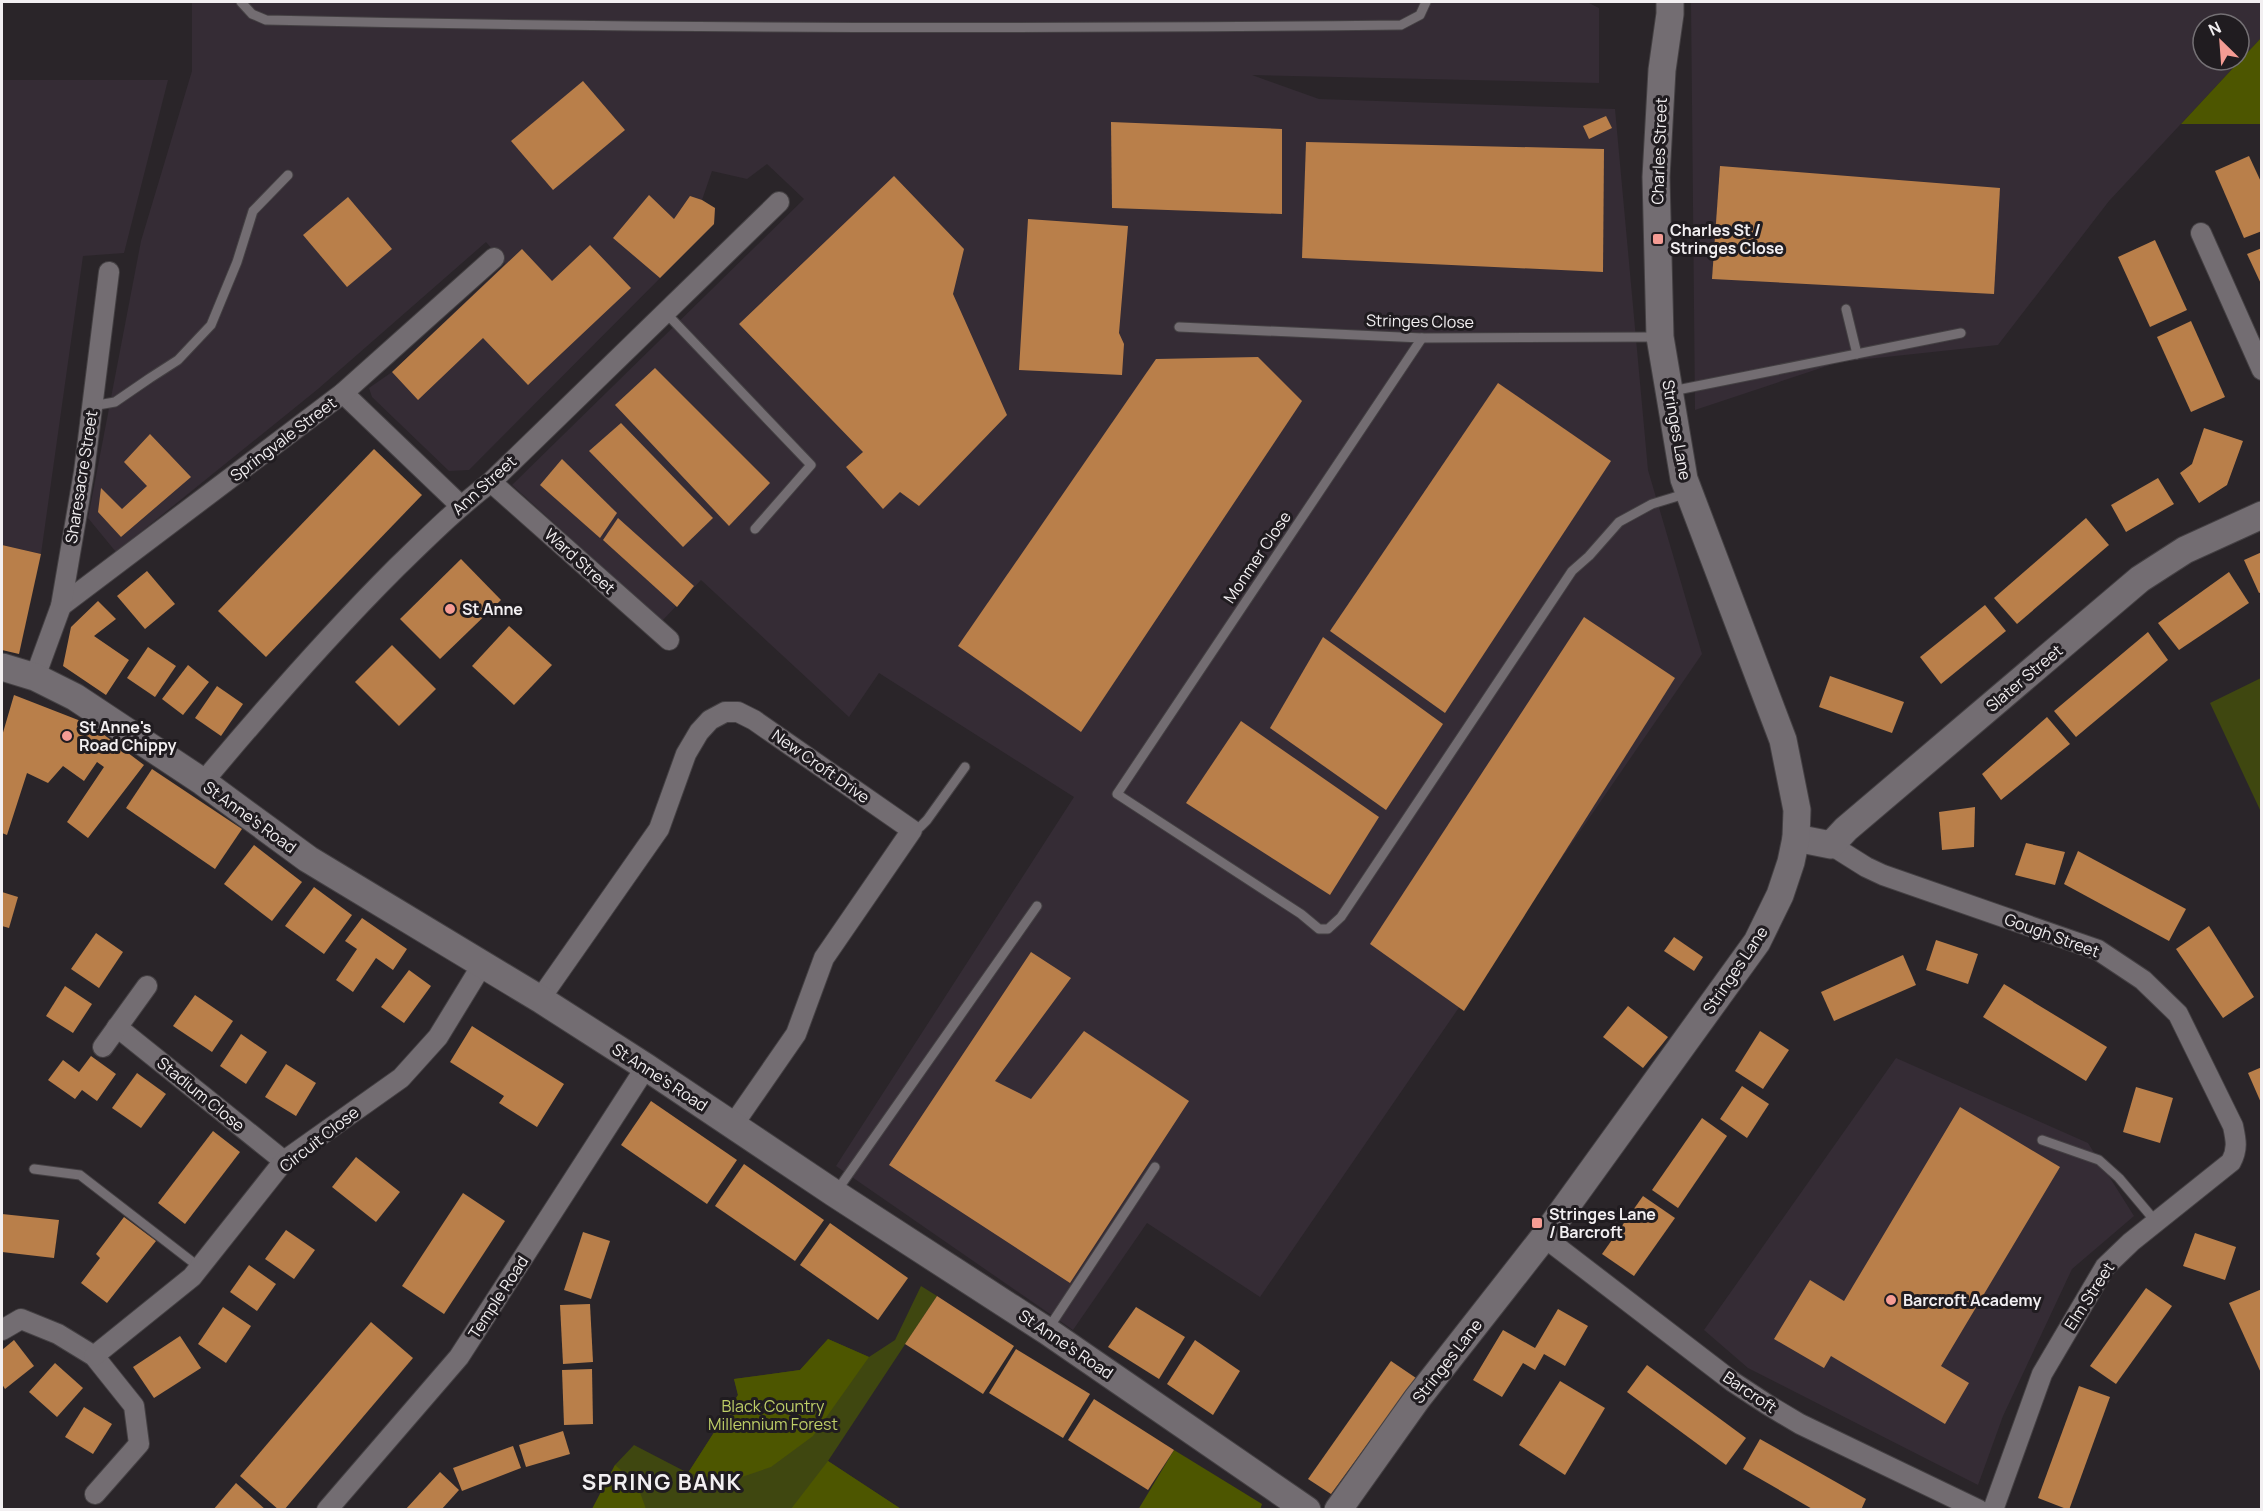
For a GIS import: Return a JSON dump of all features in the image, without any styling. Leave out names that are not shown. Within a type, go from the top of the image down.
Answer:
[{"type":"street","name":"Charles Street","points":[[1660,337],[1656,177],[1662,70],[1670,2]]},
{"type":"street","name":"Ann Street","points":[[203,782],[341,623],[460,506],[491,482],[779,202]]},
{"type":"street","points":[[2201,233],[2262,370]]},
{"type":"street","name":"Springvale Street","points":[[61,606],[344,393],[494,258]]},
{"type":"street","name":"Sharesacre Street","points":[[35,677],[61,606],[84,472],[109,272]]},
{"type":"street","name":"Stringes Lane","points":[[1338,1509],[1417,1399],[1544,1237],[1757,942],[1780,895],[1791,862],[1796,838],[1797,810],[1783,740],[1684,479],[1660,337]]},
{"type":"street","points":[[344,393],[460,506]]},
{"type":"street","name":"Ward Street","points":[[491,482],[669,640]]},
{"type":"street","name":"Slater Street","points":[[1831,845],[1846,829],[2140,579],[2186,550],[2262,515]]},
{"type":"street","name":"St Anne's Road","points":[[2,667],[35,677],[75,697],[203,782],[308,860],[540,999],[646,1067],[834,1194],[1047,1330],[1307,1509]]},
{"type":"street","name":"New Croft Drive","points":[[540,999],[659,829],[686,754],[699,732],[710,720],[725,712],[738,712],[754,720],[912,830]]},
{"type":"street","points":[[733,1125],[796,1034],[824,958],[912,830]]},
{"type":"street","points":[[1796,838],[1831,845]]},
{"type":"street","name":"Gough Street","points":[[1831,845],[1883,875],[2098,950],[2143,980],[2178,1014],[2233,1126]]},
{"type":"street","name":"Circuit Close","points":[[94,1356],[192,1277],[284,1161],[401,1078],[438,1037],[482,965]]},
{"type":"street","points":[[103,1047],[147,986]]},
{"type":"street","name":"Stadium Close","points":[[117,1027],[284,1161]]},
{"type":"street","name":"Temple Road","points":[[327,1509],[459,1357],[646,1067]]},
{"type":"street","name":"Elm Street","points":[[1993,1509],[2042,1374],[2105,1267],[2156,1222],[2231,1162],[2236,1153],[2233,1126]]},
{"type":"street","name":"Barcroft","points":[[1544,1237],[1733,1382],[1768,1405],[1800,1424],[1979,1509]]},
{"type":"street","points":[[2,1330],[21,1319],[58,1334],[94,1356],[134,1406],[139,1444],[95,1494]]},
{"type":"lane","points":[[241,2],[252,14],[266,20],[424,24],[1139,28],[1401,25],[1420,15],[1426,2]]},
{"type":"lane","points":[[92,406],[115,402],[178,360],[211,325],[237,262],[253,211],[288,175]]},
{"type":"lane","points":[[1846,309],[1857,354]]},
{"type":"lane","points":[[665,312],[811,465],[755,529]]},
{"type":"lane","name":"Stringes Close","points":[[1179,327],[1422,338],[1660,337]]},
{"type":"lane","points":[[1670,392],[1961,333]]},
{"type":"lane","name":"Monmer Close","points":[[1422,338],[1117,794],[1301,914],[1319,929],[1328,929],[1341,917],[1572,571],[1589,556],[1619,522],[1652,504],[1689,492]]},
{"type":"lane","points":[[912,830],[927,820],[965,767]]},
{"type":"lane","points":[[834,1194],[1037,906]]},
{"type":"lane","points":[[2042,1140],[2099,1160],[2119,1178],[2156,1222]]},
{"type":"lane","points":[[1047,1330],[1155,1167]]},
{"type":"lane","points":[[34,1169],[80,1175],[199,1267]]},
{"type":"shaded area","points":[[192,2],[1587,2],[1599,8],[1599,83],[1252,75],[1319,99],[1615,109],[1648,470],[1702,654],[1260,1297],[1147,1223],[1073,1330],[836,1166],[1074,797],[879,673],[849,717],[701,580],[662,621],[512,485],[804,199],[767,164],[747,179],[712,171],[702,200],[715,208],[714,224],[469,470],[449,471],[372,397],[369,388],[392,372],[505,264],[486,242],[318,389],[116,552],[88,518],[141,241],[192,71]]},
{"type":"shaded area","points":[[1691,2],[2261,2],[2261,38],[2251,49],[2251,12],[2191,12],[2191,72],[2229,72],[2109,201],[1998,345],[1839,362],[1695,410]]},
{"type":"shaded area","points":[[2,80],[168,80],[124,253],[83,256],[41,554],[2,545]]},
{"type":"shaded area","name":"Barcroft Academy","points":[[1896,1058],[2088,1143],[2134,1216],[2072,1269],[2003,1416],[1978,1485],[1748,1368],[1704,1330]]},
{"type":"green space","points":[[2261,38],[2261,124],[2181,124],[2229,72],[2251,72],[2251,49]]},
{"type":"green space","points":[[2261,678],[2261,812],[2210,703]]},
{"type":"green space","points":[[921,1286],[937,1296],[828,1461],[901,1509],[592,1510],[615,1465],[634,1445],[688,1473],[738,1395],[734,1379],[800,1370],[828,1339],[869,1357],[895,1340]]},
{"type":"green space","name":"Black Country Millennium Forest","points":[[828,1339],[869,1357],[813,1436],[771,1467],[730,1481],[688,1473],[738,1395],[734,1379],[800,1370]]},
{"type":"green space","points":[[1174,1450],[1262,1504],[1260,1510],[1138,1510]]},
{"type":"green space","name":"Black Country Millennium Forest","points":[[828,1461],[901,1509],[791,1509]]},
{"type":"green space","points":[[615,1465],[637,1484],[646,1509],[592,1509]]},
{"type":"building","points":[[583,81],[625,130],[553,190],[511,141]]},
{"type":"building","points":[[1606,116],[1612,128],[1589,139],[1583,126]]},
{"type":"building","points":[[1111,122],[1282,129],[1282,214],[1112,208]]},
{"type":"building","points":[[1306,142],[1604,149],[1603,272],[1302,258]]},
{"type":"building","points":[[2249,156],[2262,184],[2262,231],[2244,238],[2215,171]]},
{"type":"building","points":[[1720,166],[2000,188],[1994,294],[1712,279]]},
{"type":"building","points":[[894,176],[964,249],[953,294],[1007,415],[919,506],[900,492],[883,509],[846,467],[863,452],[739,324]]},
{"type":"building","points":[[649,195],[674,219],[690,196],[715,208],[714,224],[660,278],[613,238]]},
{"type":"building","points":[[348,197],[392,249],[347,287],[303,235]]},
{"type":"building","points":[[1028,219],[1128,226],[1119,333],[1124,344],[1122,375],[1019,370]]},
{"type":"building","points":[[2155,240],[2187,310],[2150,327],[2118,257]]},
{"type":"building","points":[[590,245],[631,288],[528,385],[483,338],[418,400],[392,372],[522,249],[552,281]]},
{"type":"building","points":[[2262,248],[2262,286],[2247,254]]},
{"type":"building","points":[[2191,321],[2225,397],[2191,412],[2157,337]]},
{"type":"building","points":[[1258,357],[1302,401],[1081,732],[958,646],[1156,359]]},
{"type":"building","points":[[655,368],[770,483],[729,526],[615,405]]},
{"type":"building","points":[[1498,383],[1611,461],[1445,713],[1330,631]]},
{"type":"building","points":[[621,423],[713,518],[683,547],[589,451]]},
{"type":"building","points":[[2204,428],[2243,441],[2227,485],[2199,503],[2180,473],[2192,464]]},
{"type":"building","points":[[150,434],[191,477],[121,537],[98,512],[101,488],[122,509],[147,486],[124,462]]},
{"type":"building","points":[[374,449],[422,495],[266,657],[218,611]]},
{"type":"building","points":[[562,459],[617,513],[600,538],[540,485]]},
{"type":"building","points":[[2158,478],[2174,504],[2126,532],[2111,505]]},
{"type":"building","points":[[618,518],[694,586],[677,607],[603,540]]},
{"type":"building","points":[[2086,518],[2109,545],[2017,624],[1994,598]]},
{"type":"building","points":[[2,545],[41,554],[19,654],[2,650]]},
{"type":"building","points":[[2262,552],[2262,592],[2259,593],[2244,560]]},
{"type":"building","name":"St Anne","points":[[461,559],[501,600],[440,659],[400,619]]},
{"type":"building","points":[[147,571],[175,604],[145,629],[117,596]]},
{"type":"building","points":[[2229,572],[2249,603],[2179,650],[2158,623]]},
{"type":"building","points":[[98,601],[116,619],[94,636],[129,660],[106,695],[63,666],[71,627]]},
{"type":"building","points":[[1985,605],[2006,631],[1941,684],[1920,657]]},
{"type":"building","points":[[1584,617],[1675,678],[1464,1011],[1370,944]]},
{"type":"building","points":[[509,626],[552,665],[514,705],[472,666]]},
{"type":"building","points":[[2148,632],[2168,660],[2076,737],[2054,711]]},
{"type":"building","points":[[1323,637],[1443,724],[1386,810],[1270,728]]},
{"type":"building","points":[[392,645],[436,689],[399,726],[355,682]]},
{"type":"building","points":[[148,647],[176,666],[155,697],[127,678]]},
{"type":"building","points":[[188,665],[209,682],[183,715],[162,699]]},
{"type":"building","points":[[1830,676],[1904,702],[1892,733],[1819,707]]},
{"type":"building","points":[[217,686],[243,704],[221,736],[195,718]]},
{"type":"building","points":[[14,695],[91,725],[144,765],[88,838],[67,822],[104,767],[97,762],[84,781],[63,766],[48,783],[27,773],[7,835],[2,833],[2,736]]},
{"type":"building","points":[[2047,717],[2070,744],[2001,800],[1982,774]]},
{"type":"building","points":[[1241,721],[1379,817],[1330,895],[1186,803]]},
{"type":"building","points":[[152,769],[242,829],[215,869],[126,808]]},
{"type":"building","points":[[1975,807],[1974,847],[1942,850],[1939,812]]},
{"type":"building","points":[[2026,843],[2065,852],[2055,885],[2015,875]]},
{"type":"building","points":[[254,845],[302,882],[272,921],[224,884]]},
{"type":"building","points":[[2078,851],[2186,909],[2169,941],[2064,884]]},
{"type":"building","points":[[314,887],[352,915],[324,954],[285,926]]},
{"type":"building","points":[[2,892],[18,897],[9,928],[2,926]]},
{"type":"building","points":[[362,918],[407,949],[393,970],[376,958],[353,992],[336,980],[357,949],[345,941]]},
{"type":"building","points":[[2209,926],[2254,997],[2223,1018],[2176,949]]},
{"type":"building","points":[[96,933],[123,952],[99,988],[71,969]]},
{"type":"building","points":[[1674,937],[1703,957],[1694,971],[1664,951]]},
{"type":"building","points":[[1936,940],[1978,954],[1968,984],[1926,970]]},
{"type":"building","points":[[1031,952],[1071,978],[995,1081],[1031,1099],[1084,1031],[1189,1101],[1070,1283],[889,1165]]},
{"type":"building","points":[[1903,955],[1916,985],[1834,1021],[1821,992]]},
{"type":"building","points":[[409,970],[431,986],[404,1023],[381,1007]]},
{"type":"building","points":[[2004,984],[2107,1047],[2086,1081],[1983,1017]]},
{"type":"building","points":[[65,986],[92,1004],[73,1033],[46,1016]]},
{"type":"building","points":[[195,995],[233,1021],[212,1052],[173,1026]]},
{"type":"building","points":[[1628,1006],[1668,1037],[1643,1068],[1603,1037]]},
{"type":"building","points":[[472,1026],[564,1084],[537,1127],[499,1103],[504,1096],[450,1062]]},
{"type":"building","points":[[1760,1031],[1789,1050],[1763,1089],[1735,1071]]},
{"type":"building","points":[[241,1034],[267,1052],[246,1084],[220,1066]]},
{"type":"building","points":[[91,1056],[116,1074],[97,1101],[82,1090],[75,1099],[48,1080],[63,1060],[79,1072]]},
{"type":"building","points":[[286,1064],[316,1083],[296,1116],[265,1097]]},
{"type":"building","points":[[2262,1067],[2262,1105],[2248,1073]]},
{"type":"building","points":[[137,1073],[166,1094],[141,1128],[112,1108]]},
{"type":"building","points":[[1742,1086],[1769,1104],[1747,1138],[1720,1119]]},
{"type":"building","points":[[2136,1087],[2173,1098],[2160,1143],[2123,1132]]},
{"type":"building","points":[[651,1101],[737,1160],[707,1204],[621,1145]]},
{"type":"building","points":[[1960,1107],[2060,1167],[1941,1366],[1969,1383],[1945,1424],[1831,1356],[1824,1368],[1774,1339],[1810,1280],[1844,1301]]},
{"type":"building","points":[[1702,1118],[1727,1136],[1678,1208],[1652,1190]]},
{"type":"building","points":[[213,1131],[240,1152],[185,1224],[158,1203]]},
{"type":"building","points":[[356,1157],[400,1192],[376,1222],[332,1187]]},
{"type":"building","points":[[744,1164],[824,1220],[795,1261],[715,1206]]},
{"type":"building","points":[[463,1193],[505,1221],[444,1314],[402,1286]]},
{"type":"building","points":[[1643,1196],[1675,1218],[1634,1276],[1602,1254]]},
{"type":"building","points":[[2,1214],[59,1220],[54,1258],[2,1252]]},
{"type":"building","points":[[124,1217],[156,1241],[107,1303],[81,1283],[100,1258],[96,1254]]},
{"type":"building","points":[[830,1223],[908,1278],[878,1320],[800,1265]]},
{"type":"building","points":[[286,1230],[315,1250],[294,1279],[265,1259]]},
{"type":"building","points":[[583,1232],[610,1241],[591,1299],[564,1290]]},
{"type":"building","points":[[2195,1233],[2236,1247],[2225,1280],[2183,1266]]},
{"type":"building","points":[[249,1265],[276,1284],[257,1311],[230,1292]]},
{"type":"building","points":[[2146,1288],[2172,1306],[2116,1384],[2090,1366]]},
{"type":"building","points":[[2262,1289],[2262,1375],[2229,1303]]},
{"type":"building","points":[[937,1296],[1014,1346],[983,1394],[905,1344]]},
{"type":"building","points":[[590,1304],[593,1362],[563,1364],[560,1305]]},
{"type":"building","points":[[223,1307],[251,1326],[226,1363],[198,1344]]},
{"type":"building","points":[[1136,1307],[1185,1337],[1159,1379],[1108,1347]]},
{"type":"building","points":[[1558,1309],[1588,1326],[1565,1366],[1544,1354],[1535,1370],[1523,1363],[1502,1397],[1473,1380],[1503,1330],[1535,1348]]},
{"type":"building","points":[[371,1322],[413,1358],[284,1510],[279,1510],[240,1476]]},
{"type":"building","points":[[180,1336],[201,1368],[154,1398],[133,1367]]},
{"type":"building","points":[[14,1340],[34,1366],[5,1389],[2,1384],[2,1350]]},
{"type":"building","points":[[1195,1340],[1240,1371],[1213,1415],[1167,1384]]},
{"type":"building","points":[[1016,1349],[1090,1394],[1063,1438],[989,1393]]},
{"type":"building","points":[[1391,1361],[1416,1378],[1331,1494],[1308,1479]]},
{"type":"building","points":[[55,1363],[83,1388],[57,1417],[29,1392]]},
{"type":"building","points":[[1647,1365],[1746,1438],[1726,1465],[1627,1392]]},
{"type":"building","points":[[592,1369],[593,1424],[564,1425],[562,1370]]},
{"type":"building","points":[[1560,1381],[1605,1408],[1565,1475],[1519,1445]]},
{"type":"building","points":[[2079,1386],[2110,1397],[2069,1510],[2038,1498]]},
{"type":"building","points":[[1094,1399],[1174,1450],[1148,1490],[1068,1440]]},
{"type":"building","points":[[84,1407],[112,1424],[93,1454],[65,1437]]},
{"type":"building","points":[[563,1431],[570,1454],[526,1467],[519,1445]]},
{"type":"building","points":[[1760,1439],[1866,1499],[1861,1510],[1814,1510],[1743,1469]]},
{"type":"building","points":[[513,1446],[521,1468],[462,1491],[453,1468]]},
{"type":"building","points":[[440,1472],[459,1490],[441,1510],[405,1510]]},
{"type":"building","points":[[236,1483],[266,1510],[213,1510]]},
{"type":"place","name":"Charles St / Stringes Close","points":[[1658,239]]},
{"type":"place","name":"St Anne","points":[[450,609]]},
{"type":"place","name":"St Anne's Road Chippy","points":[[67,736]]},
{"type":"place","name":"Stringes Lane / Barcroft","points":[[1537,1223]]},
{"type":"place","name":"Barcroft Academy","points":[[1891,1300]]},
{"type":"district","name":"SPRING BANK","points":[[662,1482]]}]
